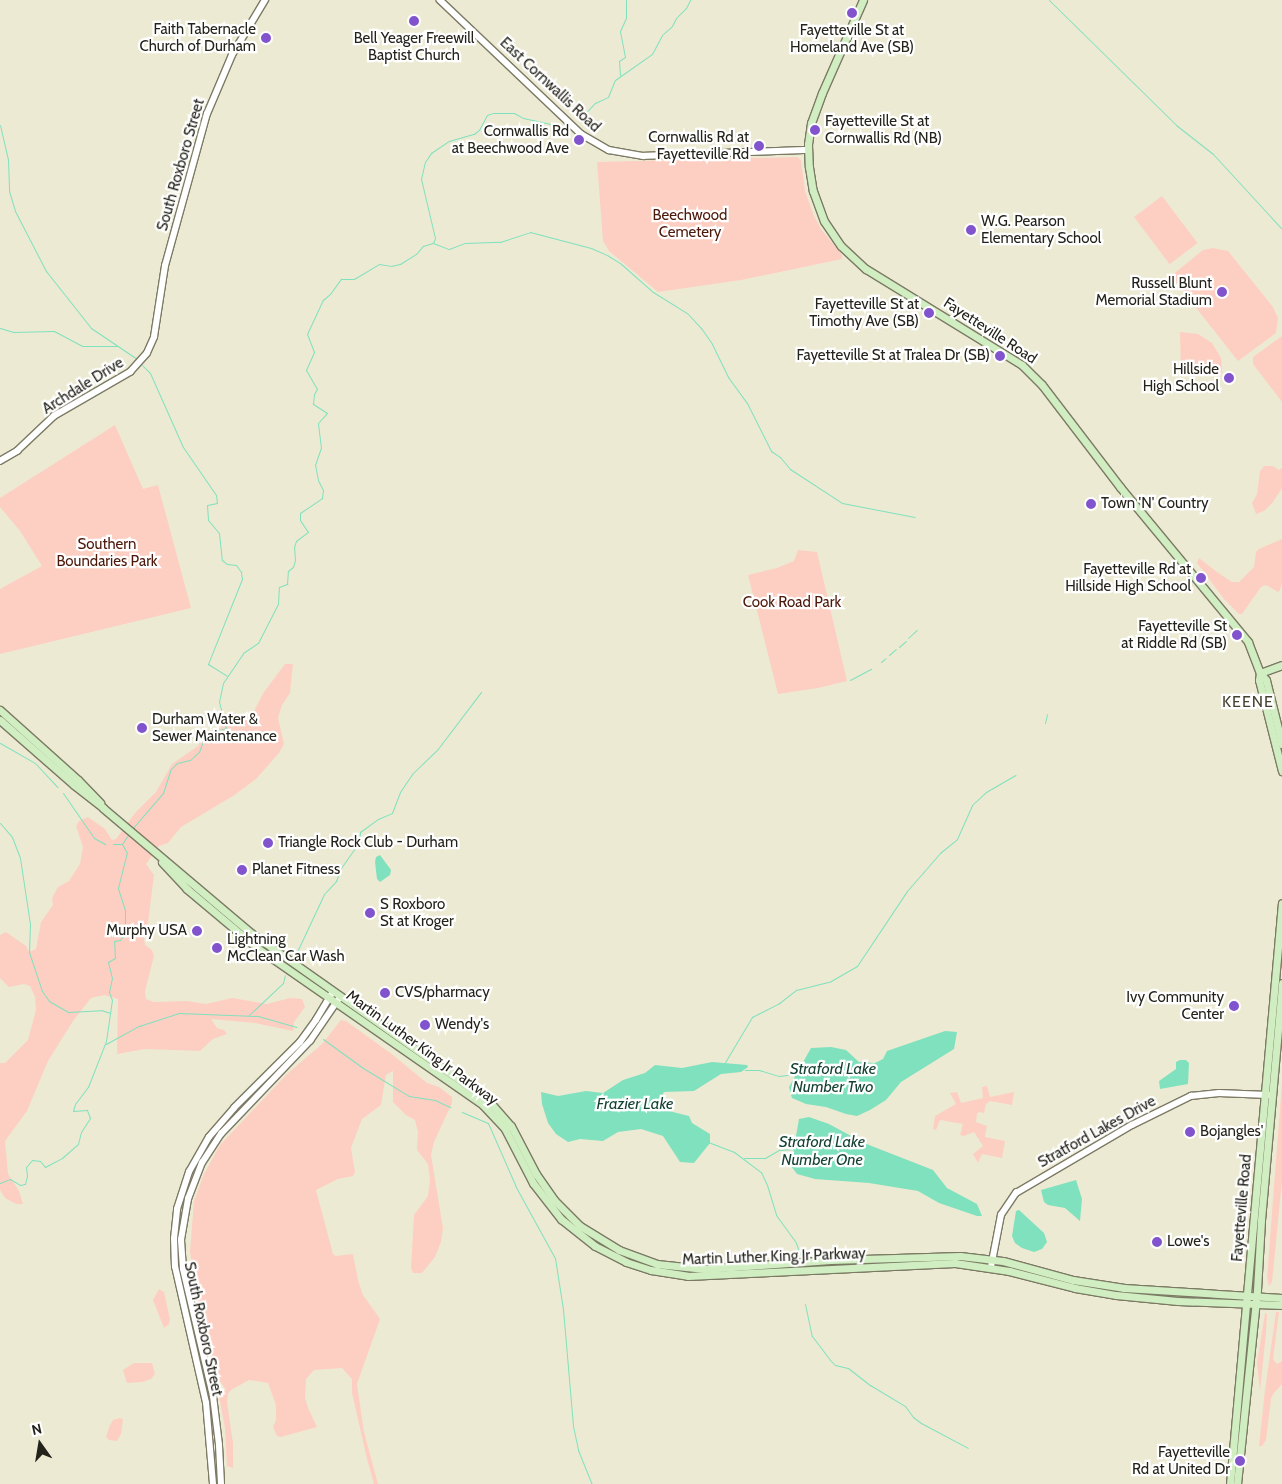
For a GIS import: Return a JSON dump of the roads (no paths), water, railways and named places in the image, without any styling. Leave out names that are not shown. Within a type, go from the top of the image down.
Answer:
[{"type":"main road","name":"Fayetteville Road","points":[[863,0],[815,108],[808,150],[811,181],[816,202],[824,221],[841,246],[866,268],[1002,352],[1032,374],[1120,487],[1236,626],[1250,646],[1260,673],[1266,680],[1282,744]]},
{"type":"main road","points":[[1260,673],[1282,665]]},
{"type":"main road","name":"Fayetteville Road","points":[[1260,673],[1259,680],[1282,771]]},
{"type":"main road","name":"Martin Luther King Jr Parkway","points":[[0,710],[78,780],[103,808]]},
{"type":"main road","name":"Martin Luther King Jr Parkway","points":[[0,720],[155,854],[187,889],[240,934],[338,1000],[483,1105],[505,1129],[533,1183],[556,1214],[589,1242],[626,1262],[651,1270],[688,1276],[934,1263],[992,1264],[1124,1288],[1248,1299],[1282,1305]]},
{"type":"main road","name":"Fayetteville Road","points":[[1237,1484],[1256,1300],[1282,903]]},
{"type":"main road","name":"Fayetteville Road","points":[[1230,1484],[1282,983]]},
{"type":"main road","name":"Martin Luther King Jr Parkway","points":[[1256,1300],[1282,1298]]},
{"type":"street","name":"South Roxboro Street","points":[[150,346],[155,331],[164,271],[207,114],[232,55],[265,0]]},
{"type":"street","name":"East Cornwallis Road","points":[[440,0],[577,130],[601,147],[616,152],[643,156],[808,150]]},
{"type":"street","name":"Archdale Drive","points":[[0,461],[17,451],[54,416],[130,372],[141,362],[150,346]]},
{"type":"street","name":"South Roxboro Street","points":[[213,1484],[206,1403],[175,1267],[174,1240],[177,1209],[189,1172],[209,1137],[234,1108],[300,1042],[331,996]]},
{"type":"street","name":"South Roxboro Street","points":[[221,1484],[219,1445],[213,1396],[183,1269],[181,1240],[188,1199],[202,1163],[221,1134],[310,1041],[338,1000]]},
{"type":"street","name":"Stratford Lakes Drive","points":[[992,1264],[1001,1215],[1016,1192],[1174,1103],[1191,1096],[1219,1093],[1269,1095]]},
{"type":"water","points":[[380,855],[391,870],[390,875],[380,882],[377,879],[375,862],[376,857]]},
{"type":"water","name":"Straford Lake Number Two","points":[[945,1031],[957,1032],[954,1049],[901,1082],[886,1100],[857,1116],[826,1107],[806,1104],[792,1098],[789,1087],[811,1048],[831,1047],[846,1050],[859,1062],[875,1063],[883,1059],[887,1051]]},
{"type":"water","points":[[1186,1060],[1189,1063],[1188,1084],[1160,1089],[1159,1081],[1176,1069],[1176,1062]]},
{"type":"water","name":"Frazier Lake","points":[[712,1062],[747,1065],[748,1067],[741,1072],[721,1074],[694,1091],[664,1092],[661,1098],[665,1110],[689,1116],[692,1123],[710,1134],[710,1143],[694,1163],[680,1162],[663,1136],[641,1129],[618,1132],[603,1141],[580,1139],[568,1142],[556,1134],[548,1123],[542,1104],[541,1092],[558,1096],[586,1091],[603,1093],[623,1080],[645,1073],[655,1065],[682,1068]]},
{"type":"water","name":"Straford Lake Number One","points":[[809,1117],[829,1124],[864,1143],[933,1170],[947,1188],[977,1204],[982,1216],[939,1203],[918,1191],[869,1183],[815,1179],[797,1174],[791,1166],[799,1119]]},
{"type":"water","points":[[1076,1180],[1082,1199],[1080,1221],[1065,1208],[1048,1205],[1044,1202],[1041,1190]]},
{"type":"water","points":[[1019,1210],[1044,1233],[1047,1242],[1042,1249],[1034,1252],[1022,1248],[1015,1243],[1012,1236],[1016,1211]]},
{"type":"waterway","points":[[620,75],[619,61],[625,57],[620,31],[626,18],[626,0]]},
{"type":"waterway","points":[[579,120],[595,103],[608,97],[615,80],[652,54],[662,35],[672,26],[690,0]]},
{"type":"waterway","points":[[1049,0],[1176,125],[1213,154],[1282,229]]},
{"type":"waterway","points":[[433,243],[435,238],[421,179],[425,162],[431,153],[449,141],[474,134],[479,130],[487,115],[493,113],[514,113],[523,118],[560,126]]},
{"type":"waterway","points":[[0,125],[8,159],[9,191],[15,211],[46,271],[91,328],[137,359]]},
{"type":"waterway","points":[[433,243],[449,249],[465,243],[500,242],[530,232],[591,248],[607,255],[620,263],[653,292],[687,313],[701,328],[712,344],[728,377],[747,403],[771,451],[780,457],[790,469],[842,503],[915,517]]},
{"type":"waterway","points":[[132,829],[163,793],[171,769],[177,763],[190,760],[199,752],[204,738],[212,732],[226,728],[219,702],[223,683],[243,653],[258,643],[278,604],[279,587],[287,584],[288,571],[293,567],[296,541],[308,532],[300,520],[300,513],[322,498],[323,490],[318,480],[315,465],[321,448],[318,423],[327,413],[313,404],[314,394],[317,389],[306,370],[314,352],[307,334],[323,300],[341,279],[354,279],[379,264],[391,266],[400,264],[416,254],[423,246],[433,243]]},
{"type":"waterway","points":[[0,328],[13,332],[54,331],[82,346],[117,346]]},
{"type":"waterway","points":[[142,365],[150,373],[183,447],[216,495],[217,503],[207,505],[208,520],[219,533],[222,560],[227,564],[236,565],[241,572],[242,579],[208,664],[227,676]]},
{"type":"waterway","points":[[908,638],[917,630]]},
{"type":"waterway","points":[[899,647],[906,641]]},
{"type":"waterway","points":[[889,655],[896,649]]},
{"type":"waterway","points":[[881,662],[886,658]]},
{"type":"waterway","points":[[850,680],[871,669]]},
{"type":"waterway","points":[[295,956],[324,894],[336,881],[341,868],[359,842],[360,832],[378,819],[392,813],[400,792],[413,773],[437,750],[481,692]]},
{"type":"waterway","points":[[1045,723],[1047,714]]},
{"type":"waterway","points":[[0,743],[35,763],[57,787]]},
{"type":"waterway","points":[[724,1064],[752,1017],[778,1004],[796,990],[831,981],[857,966],[907,891],[940,853],[957,839],[972,805],[986,792],[1016,775]]},
{"type":"waterway","points":[[63,793],[94,838],[105,844]]},
{"type":"waterway","points":[[0,823],[12,837],[20,858],[30,924],[29,952],[42,991],[49,1001],[68,1012],[101,1010],[110,1013]]},
{"type":"waterway","points":[[122,844],[128,835]]},
{"type":"waterway","points":[[113,844],[121,844]]},
{"type":"waterway","points":[[0,1183],[10,1179],[20,1185],[25,1184],[27,1176],[26,1167],[32,1160],[40,1161],[45,1167],[62,1158],[78,1144],[81,1132],[90,1118],[87,1110],[73,1111],[75,1104],[88,1087],[106,1041],[112,1000],[109,992],[112,978],[108,962],[115,958],[114,941],[120,940],[125,933],[125,910],[118,888],[127,853],[122,844]]},
{"type":"waterway","points":[[249,1015],[283,983],[285,975]]},
{"type":"waterway","points":[[106,1044],[139,1026],[179,1013],[258,1016],[296,1027]]},
{"type":"waterway","points":[[323,1039],[363,1068],[409,1096],[435,1100],[450,1107]]},
{"type":"waterway","points":[[745,1070],[759,1070],[779,1076],[795,1074]]},
{"type":"waterway","points":[[462,1112],[488,1123],[517,1189],[555,1258],[563,1309],[573,1426],[578,1450],[592,1484]]},
{"type":"waterway","points":[[708,1142],[734,1152],[761,1172],[776,1215],[796,1243],[800,1254]]},
{"type":"waterway","points":[[744,1158],[765,1158],[779,1150],[795,1149]]},
{"type":"waterway","points":[[805,1304],[812,1336],[835,1365],[848,1368],[870,1385],[905,1406],[913,1417],[921,1423],[968,1448]]},
{"type":"place","name":"Fayetteville St at Homeland Ave (SB)","points":[[852,13]]},
{"type":"place","name":"Bell Yeager Freewill Baptist Church","points":[[414,21]]},
{"type":"place","name":"Faith Tabernacle Church of Durham","points":[[266,38]]},
{"type":"place","name":"Fayetteville St at Cornwallis Rd (NB)","points":[[815,130]]},
{"type":"place","name":"Cornwallis Rd at Beechwood Ave","points":[[579,140]]},
{"type":"place","name":"Cornwallis Rd at Fayetteville Rd","points":[[759,146]]},
{"type":"place","name":"W.G. Pearson Elementary School","points":[[971,230]]},
{"type":"place","name":"Russell Blunt Memorial Stadium","points":[[1222,292]]},
{"type":"place","name":"Fayetteville St at Timothy Ave (SB)","points":[[929,313]]},
{"type":"place","name":"Fayetteville St at Tralea Dr (SB)","points":[[1000,356]]},
{"type":"place","name":"Hillside High School","points":[[1229,378]]},
{"type":"place","name":"Town 'N' Country","points":[[1091,504]]},
{"type":"place","name":"Fayetteville Rd at Hillside High School","points":[[1201,578]]},
{"type":"place","name":"Fayetteville St at Riddle Rd (SB)","points":[[1237,635]]},
{"type":"place","name":"Durham Water & Sewer Maintenance","points":[[142,728]]},
{"type":"place","name":"Triangle Rock Club - Durham","points":[[268,843]]},
{"type":"place","name":"Planet Fitness","points":[[242,870]]},
{"type":"place","name":"S Roxboro St at Kroger","points":[[370,913]]},
{"type":"place","name":"Murphy USA","points":[[197,931]]},
{"type":"place","name":"Lightning McClean Car Wash","points":[[217,948]]},
{"type":"place","name":"CVS/pharmacy","points":[[385,993]]},
{"type":"place","name":"Ivy Community Center","points":[[1234,1006]]},
{"type":"place","name":"Wendy's","points":[[425,1025]]},
{"type":"place","name":"Bojangles'","points":[[1190,1132]]},
{"type":"place","name":"Lowe's","points":[[1157,1242]]},
{"type":"place","name":"Fayetteville Rd at United Dr","points":[[1240,1461]]},
{"type":"district","name":"KEENE","points":[[1248,702]]},
{"type":"park label","name":"Beechwood Cemetery","points":[[690,224]]},
{"type":"park label","name":"Southern Boundaries Park","points":[[107,552]]},
{"type":"park label","name":"Cook Road Park","points":[[792,603]]}]
